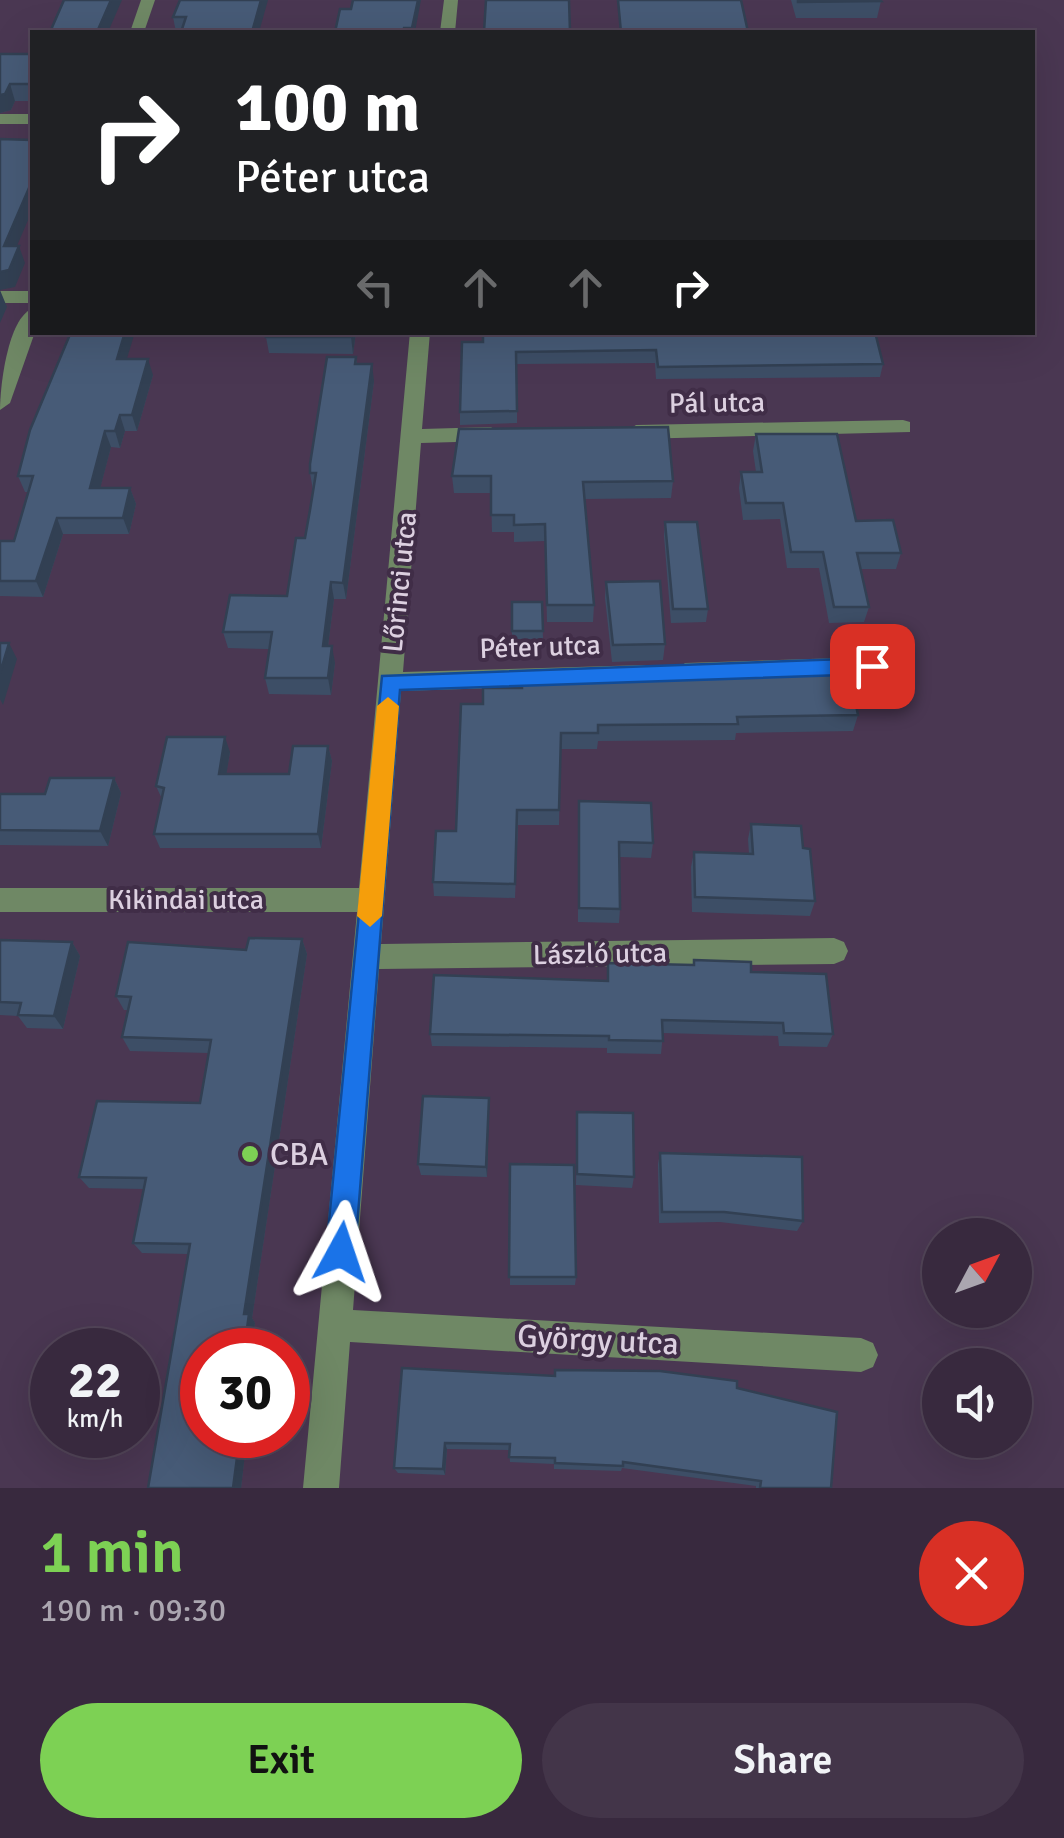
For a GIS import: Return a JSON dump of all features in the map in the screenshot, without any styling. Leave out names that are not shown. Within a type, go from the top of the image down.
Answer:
[{"type":"street","points":[[138,30],[148,0]]},
{"type":"street","points":[[448,30],[452,0]]},
{"type":"street","points":[[0,119],[30,119]]},
{"type":"street","points":[[0,297],[30,297]]},
{"type":"street","points":[[0,403],[30,320]]},
{"type":"street","name":"Lőrinci utca","points":[[320,1488],[420,335]]},
{"type":"street","name":"Pál utca","points":[[608,432],[904,427]]},
{"type":"street","points":[[411,436],[510,434]]},
{"type":"street","name":"Péter utca","points":[[390,682],[872,666]]},
{"type":"street","name":"Kikindai utca","points":[[0,900],[371,900]]},
{"type":"street","name":"László utca","points":[[366,957],[834,951]]},
{"type":"street","name":"György utca","points":[[334,1325],[861,1355]]},
{"type":"building","points":[[64,0],[111,0],[98,30],[51,30]]},
{"type":"building","points":[[180,0],[261,0],[253,30],[182,30],[186,17],[173,17]]},
{"type":"building","points":[[353,0],[418,0],[412,28],[404,30],[335,30],[340,9],[351,9]]},
{"type":"building","points":[[486,0],[569,0],[570,30],[484,30]]},
{"type":"building","points":[[618,0],[741,0],[748,30],[621,30]]},
{"type":"building","points":[[880,0],[881,1],[798,2]]},
{"type":"building","points":[[0,54],[30,54],[30,84],[10,84],[5,94],[0,95]]},
{"type":"building","points":[[0,139],[30,140],[30,186],[4,246],[19,246],[9,270],[0,272]]},
{"type":"building","points":[[70,335],[124,335],[117,359],[148,359],[132,415],[120,415],[115,431],[105,431],[90,488],[130,488],[123,518],[57,518],[36,581],[0,581],[0,541],[14,541],[33,476],[18,476],[30,430]]},
{"type":"building","points":[[266,335],[351,335],[351,337]]},
{"type":"building","points":[[483,335],[876,335],[883,364],[658,367],[656,350],[516,352],[517,411],[460,412],[462,342],[483,342]]},
{"type":"building","points":[[327,357],[356,357],[355,364],[372,364],[343,583],[331,582],[323,646],[332,646],[328,678],[265,678],[272,632],[223,632],[230,595],[287,596],[296,538],[305,538],[310,510],[316,473],[310,473],[310,464]]},
{"type":"building","points":[[668,427],[673,481],[583,482],[594,605],[547,605],[545,524],[514,525],[514,515],[491,515],[491,476],[452,476],[459,429]]},
{"type":"building","points":[[756,434],[837,434],[856,521],[893,520],[901,553],[857,553],[869,607],[834,607],[823,552],[791,552],[783,503],[746,503],[741,472],[762,472]]},
{"type":"building","points":[[665,522],[697,522],[708,609],[673,609]]},
{"type":"building","points":[[660,581],[665,644],[613,645],[606,582]]},
{"type":"building","points":[[512,602],[542,602],[543,631],[512,631]]},
{"type":"building","points":[[0,643],[9,643],[0,673]]},
{"type":"building","points":[[614,671],[849,671],[858,715],[737,717],[738,724],[598,725],[598,733],[561,733],[559,810],[517,810],[515,884],[433,882],[436,831],[456,831],[461,704],[483,704],[483,688],[522,688],[522,680],[615,680]]},
{"type":"building","points":[[167,737],[225,737],[219,774],[289,774],[293,746],[328,746],[318,834],[154,834],[164,788],[156,786]]},
{"type":"building","points":[[50,778],[114,778],[100,831],[0,830],[0,794],[45,794]]},
{"type":"building","points":[[579,801],[651,803],[653,843],[619,842],[620,909],[579,908]]},
{"type":"building","points":[[751,824],[801,826],[803,848],[810,849],[815,901],[695,897],[694,852],[753,854]]},
{"type":"building","points":[[249,938],[302,939],[244,1314],[249,1314],[247,1328],[180,1328],[180,1458],[237,1458],[233,1488],[148,1488],[153,1458],[160,1458],[160,1418],[190,1244],[133,1243],[146,1178],[79,1177],[97,1101],[200,1103],[211,1040],[122,1037],[131,997],[116,996],[128,942],[246,950]]},
{"type":"building","points":[[0,940],[72,942],[54,1016],[18,1015],[21,1003],[0,1002]]},
{"type":"building","points":[[694,960],[751,962],[751,972],[826,974],[833,1034],[784,1033],[783,1023],[662,1020],[663,1041],[609,1040],[609,1036],[430,1034],[434,975],[608,981],[608,963],[694,965]]},
{"type":"building","points":[[423,1096],[489,1098],[486,1167],[418,1164]]},
{"type":"building","points":[[577,1112],[633,1113],[634,1177],[577,1174]]},
{"type":"building","points":[[660,1153],[802,1157],[803,1221],[724,1212],[662,1212]]},
{"type":"building","points":[[510,1164],[574,1165],[576,1277],[509,1277]]},
{"type":"building","points":[[402,1368],[555,1376],[555,1370],[660,1371],[737,1381],[737,1388],[837,1412],[831,1488],[760,1488],[761,1481],[623,1462],[623,1466],[509,1457],[510,1444],[445,1443],[443,1469],[394,1468]]},
{"type":"slow traffic","points":[[370,916],[388,706]]},
{"type":"place","name":"CBA","points":[[250,1154]]},
{"type":"route","points":[[341,1252],[390,682],[872,666]]}]
